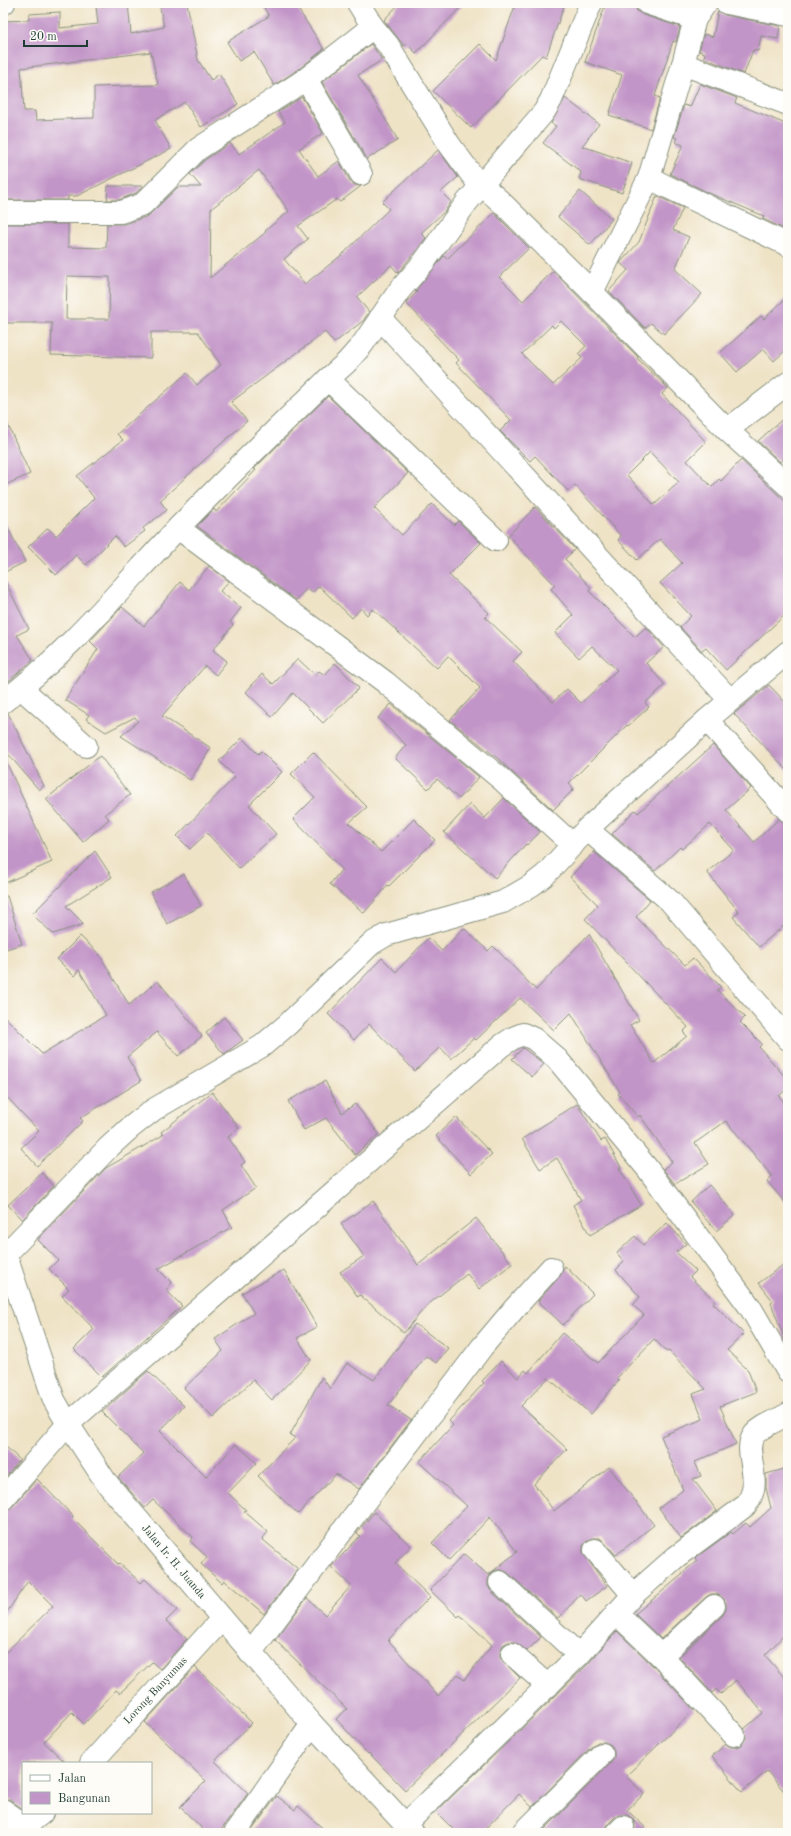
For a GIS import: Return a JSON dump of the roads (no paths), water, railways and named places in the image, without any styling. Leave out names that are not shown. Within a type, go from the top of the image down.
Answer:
[{"type":"street","points":[[358,3],[373,27],[388,46],[449,144],[474,178],[501,202],[592,292],[727,430],[784,474]]},
{"type":"street","points":[[3,702],[68,646],[178,528],[346,363],[362,345],[380,318],[481,184],[504,161],[544,112],[591,3]]},
{"type":"street","points":[[592,292],[648,178],[701,11],[647,3]]},
{"type":"street","points":[[728,3],[788,15]]},
{"type":"street","points":[[3,212],[121,212],[133,209],[143,204],[198,149],[306,79],[373,27]]},
{"type":"street","points":[[684,64],[788,104]]},
{"type":"street","points":[[306,79],[361,174]]},
{"type":"street","points":[[648,178],[788,245]]},
{"type":"street","points":[[380,318],[730,700]]},
{"type":"street","points":[[328,379],[496,540]]},
{"type":"street","points":[[727,430],[788,383]]},
{"type":"street","points":[[178,528],[385,682],[501,779],[670,901],[788,1039]]},
{"type":"street","points":[[4,1251],[130,1128],[153,1110],[262,1046],[287,1026],[359,954],[371,944],[386,935],[503,902],[517,895],[545,875],[580,837],[707,720],[788,652]]},
{"type":"street","points":[[21,688],[86,746]]},
{"type":"street","points":[[707,720],[788,811]]},
{"type":"street","points":[[3,1499],[68,1424],[501,1046],[512,1038],[523,1034],[534,1039],[557,1059],[647,1168],[750,1307],[788,1372]]},
{"type":"street","name":"Jalan Ir. H. Juanda","points":[[4,1251],[54,1400],[106,1482],[250,1653],[312,1724],[409,1829]]},
{"type":"street","points":[[250,1653],[482,1347],[514,1308],[551,1268]]},
{"type":"street","points":[[409,1829],[579,1655],[633,1595],[676,1557],[745,1506],[752,1498],[754,1490],[750,1444],[753,1436],[788,1414]]},
{"type":"street","points":[[595,1550],[633,1595]]},
{"type":"street","points":[[500,1582],[579,1655]]},
{"type":"street","points":[[660,1656],[714,1606]]},
{"type":"street","points":[[616,1613],[660,1656],[734,1735]]},
{"type":"street","name":"Lorong Banyumas","points":[[92,1762],[222,1619]]},
{"type":"street","points":[[512,1654],[548,1686]]},
{"type":"street","points":[[235,1833],[312,1724]]},
{"type":"street","points":[[523,1833],[602,1754]]},
{"type":"street","points":[[3,1810],[28,1824]]}]
